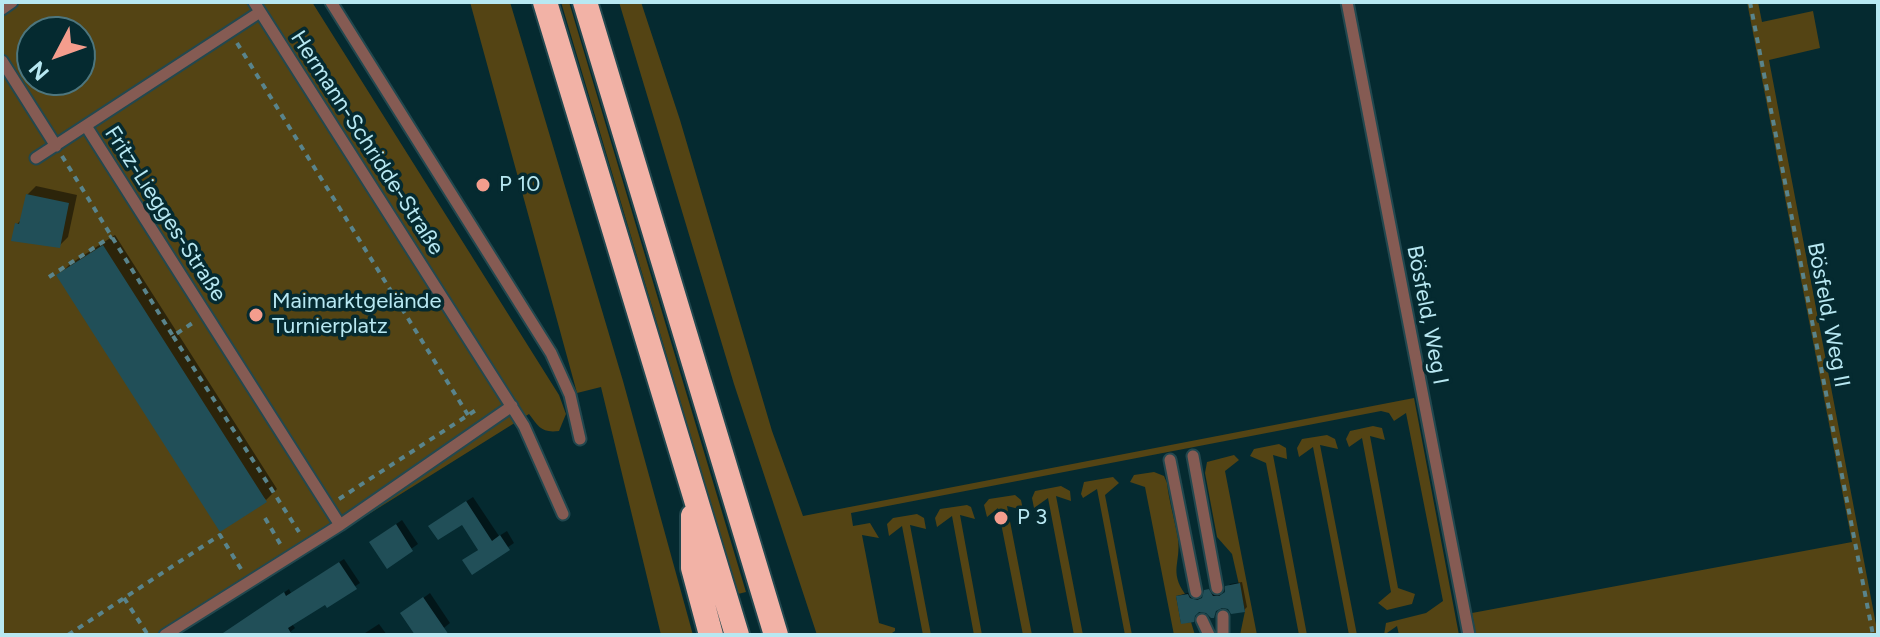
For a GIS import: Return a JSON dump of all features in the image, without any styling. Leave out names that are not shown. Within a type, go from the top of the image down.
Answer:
[{"type":"highway","points":[[545,2],[737,635]]},
{"type":"highway","points":[[585,2],[776,635]]},
{"type":"highway","points":[[693,489],[693,568],[711,635]]},
{"type":"highway","points":[[765,599],[784,635]]},
{"type":"lane","points":[[2,9],[12,2]]},
{"type":"lane","points":[[331,2],[551,353],[570,395],[580,439]]},
{"type":"lane","name":"Bösfeld, Weg I","points":[[1347,2],[1469,635]]},
{"type":"lane","points":[[36,158],[230,32],[257,7]]},
{"type":"lane","name":"Hermann-Schridde-Straße","points":[[257,7],[512,406],[563,514]]},
{"type":"lane","points":[[2,61],[56,146]]},
{"type":"lane","name":"Fritz-Liegges-Straße","points":[[86,126],[340,525]]},
{"type":"lane","points":[[165,635],[340,525],[512,406]]},
{"type":"lane","points":[[1193,456],[1217,588]]},
{"type":"lane","points":[[1170,460],[1196,592]]},
{"type":"lane","points":[[1223,616],[1223,635]]},
{"type":"lane","points":[[1202,620],[1209,635]]},
{"type":"path","name":"Bösfeld, Weg II","points":[[1750,2],[1873,635]]},
{"type":"path","points":[[230,32],[468,415]]},
{"type":"path","points":[[56,146],[307,546]]},
{"type":"path","points":[[49,277],[112,236]]},
{"type":"path","points":[[173,336],[206,314]]},
{"type":"path","points":[[334,503],[503,393]]},
{"type":"path","points":[[265,518],[288,557]]},
{"type":"path","points":[[68,635],[220,535],[249,581]]},
{"type":"path","points":[[124,598],[148,635]]},
{"type":"shaded area","name":"Maimarktgelände Turnierplatz","points":[[2,2],[312,2],[559,395],[566,414],[559,431],[548,431],[541,428],[529,414],[175,635],[2,635]]},
{"type":"shaded area","points":[[470,2],[510,2],[623,381],[693,635],[661,635],[601,387],[577,393]]},
{"type":"shaded area","points":[[561,2],[569,2],[746,592],[738,594]]},
{"type":"shaded area","points":[[619,2],[641,2],[680,120],[772,431],[803,516],[1414,398],[1459,635],[1399,635],[1397,626],[1384,635],[1386,623],[1426,613],[1443,601],[1406,413],[1394,421],[1389,413],[1381,411],[851,513],[853,526],[870,523],[879,538],[862,535],[879,623],[895,628],[895,631],[889,635],[817,635],[734,384]]},
{"type":"shaded area","points":[[1747,2],[1758,2],[1762,22],[1813,11],[1820,48],[1769,60],[1878,635],[1476,635],[1472,613],[1852,542]]},
{"type":"shaded area","points":[[1373,426],[1382,428],[1385,440],[1370,436],[1398,588],[1415,594],[1412,604],[1387,610],[1378,603],[1391,592],[1362,438],[1349,447],[1346,439],[1350,431]]},
{"type":"shaded area","points":[[1327,435],[1335,439],[1338,449],[1320,445],[1357,635],[1349,635],[1313,447],[1299,457],[1297,448],[1302,439]]},
{"type":"shaded area","points":[[1279,444],[1286,448],[1287,459],[1273,455],[1307,635],[1299,635],[1266,463],[1250,456],[1254,449]]},
{"type":"shaded area","points":[[1234,455],[1239,460],[1225,471],[1257,635],[1240,635],[1245,611],[1232,554],[1217,537],[1205,473],[1207,462]]},
{"type":"shaded area","points":[[1154,472],[1164,476],[1167,483],[1177,532],[1177,573],[1185,594],[1176,596],[1181,623],[1191,622],[1195,635],[1174,635],[1145,487],[1130,482],[1134,475]]},
{"type":"shaded area","points":[[1113,477],[1119,483],[1105,495],[1132,635],[1125,635],[1097,489],[1083,498],[1081,494],[1084,482]]},
{"type":"shaded area","points":[[1061,486],[1070,491],[1071,501],[1056,496],[1083,635],[1074,635],[1048,498],[1034,508],[1032,498],[1035,491]]},
{"type":"shaded area","points":[[1015,495],[1021,500],[1023,510],[1007,506],[1032,635],[1023,635],[998,508],[987,517],[984,505],[989,499]]},
{"type":"shaded area","points":[[971,507],[975,519],[960,515],[982,635],[974,635],[952,516],[937,527],[935,518],[940,509]]},
{"type":"shaded area","points":[[917,514],[924,518],[926,529],[910,525],[931,635],[923,635],[902,526],[889,536],[887,524],[893,518]]},
{"type":"building","points":[[26,194],[69,203],[60,248],[11,241],[15,223],[19,224]]},
{"type":"building","points":[[103,245],[267,502],[220,532],[56,275]]},
{"type":"building","points":[[466,501],[492,541],[500,535],[510,550],[472,575],[462,560],[478,550],[462,525],[438,540],[428,526]]},
{"type":"building","points":[[396,524],[413,551],[387,569],[369,542]]},
{"type":"building","points":[[339,562],[357,589],[288,628],[292,635],[220,635],[284,592],[286,596]]},
{"type":"building","points":[[1240,583],[1245,612],[1231,614],[1228,609],[1222,608],[1211,618],[1199,612],[1194,622],[1181,624],[1176,596],[1188,594],[1197,600],[1202,598],[1204,590],[1209,589],[1213,596],[1219,596],[1225,592],[1225,586]]},
{"type":"building","points":[[423,597],[449,635],[415,635],[400,613]]},
{"type":"place","name":"P 10","points":[[483,185]]},
{"type":"place","name":"Maimarktgelände Turnierplatz","points":[[256,315]]},
{"type":"place","name":"P 3","points":[[1001,518]]}]
